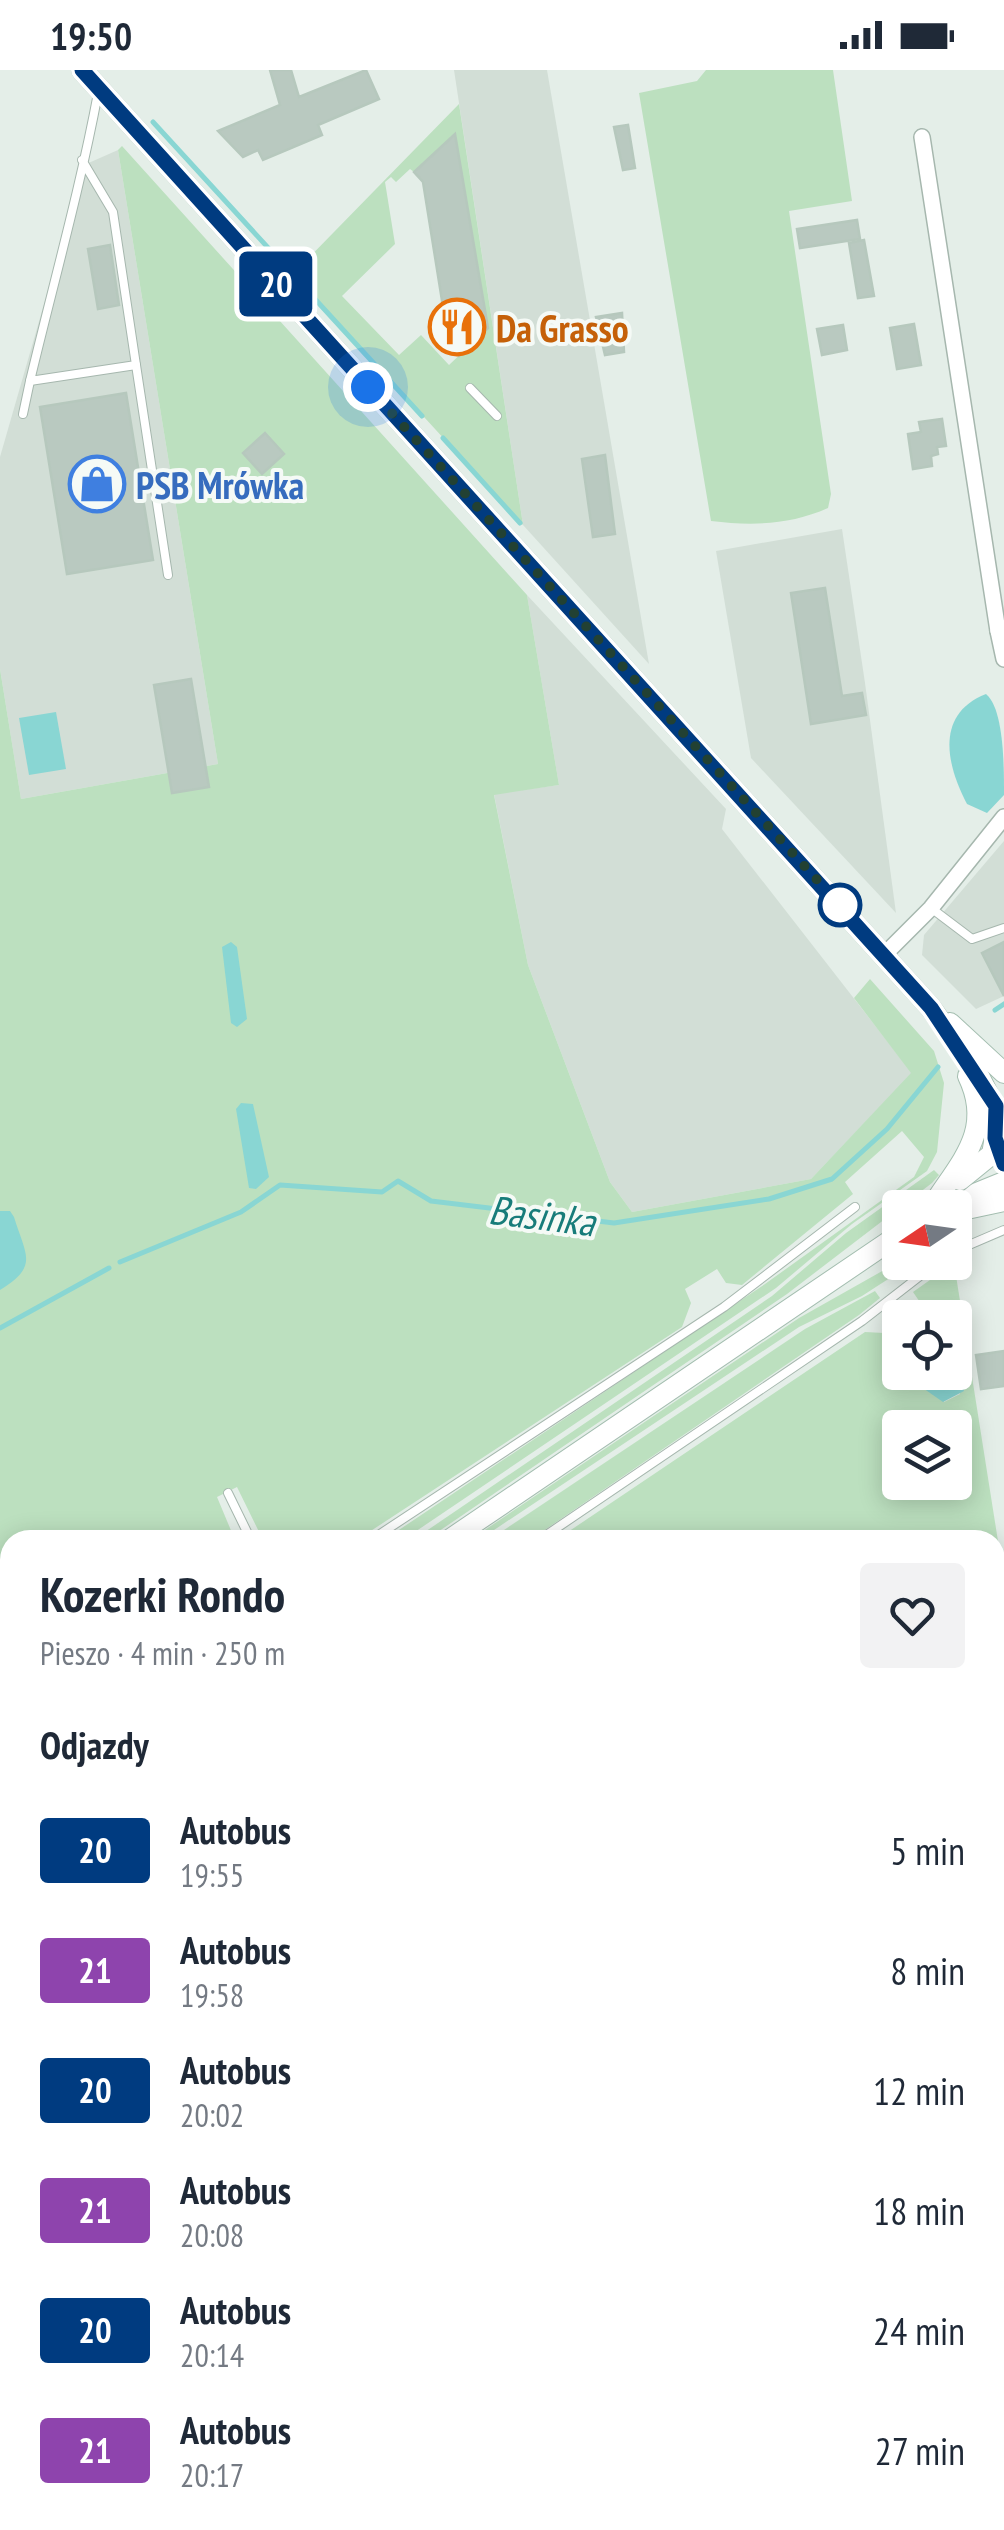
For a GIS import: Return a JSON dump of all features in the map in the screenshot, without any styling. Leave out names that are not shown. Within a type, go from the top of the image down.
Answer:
[{"type":"main road","points":[[82,70],[931,1008],[955,1034],[1004,1073]]},
{"type":"main road","points":[[955,1034],[1004,1048]]},
{"type":"main road","points":[[955,1034],[999,1121],[1004,1164]]},
{"type":"main road","points":[[944,1190],[966,1160],[979,1116],[977,1098],[955,1034]]},
{"type":"main road","points":[[949,1190],[992,1154],[999,1121]]},
{"type":"main road","points":[[972,1196],[1004,1182]]},
{"type":"main road","points":[[972,1208],[1004,1201]]},
{"type":"main road","points":[[464,1530],[882,1246]]},
{"type":"street","points":[[922,137],[1004,659]]},
{"type":"street","points":[[884,955],[931,908],[1004,817]]},
{"type":"lane","points":[[23,414],[99,88]]},
{"type":"lane","points":[[82,160],[113,212],[168,576]]},
{"type":"lane","points":[[30,381],[136,365]]},
{"type":"lane","points":[[470,388],[497,416]]},
{"type":"lane","points":[[931,908],[972,939],[1004,928]]},
{"type":"lane","points":[[386,1530],[724,1307],[855,1208]]},
{"type":"lane","points":[[972,1244],[1004,1230]]},
{"type":"lane","points":[[554,1530],[862,1321],[915,1280]]},
{"type":"lane","points":[[228,1493],[246,1530]]},
{"type":"shaded area","points":[[454,70],[547,70],[649,664],[523,525]]},
{"type":"shaded area","points":[[118,150],[218,764],[21,799],[0,669],[0,457],[84,165]]},
{"type":"shaded area","points":[[842,529],[896,913],[751,758],[716,551]]},
{"type":"shaded area","points":[[527,595],[726,809],[722,829],[912,1073],[811,1179],[632,1212],[610,1182],[528,965],[494,794],[559,785]]},
{"type":"shaded area","points":[[1004,841],[1004,996],[976,1009],[922,955],[924,935]]},
{"type":"green space","points":[[706,70],[833,70],[852,201],[789,211],[831,494],[828,508],[785,521],[711,521],[639,93],[697,81]]},
{"type":"green space","points":[[459,104],[523,525],[293,274]],"holes":[[[455,134],[488,328],[449,365],[421,335],[399,355],[342,296],[395,244],[385,182],[391,177],[396,182],[410,169],[414,172]]]},
{"type":"green space","points":[[122,146],[527,595],[559,785],[494,795],[528,965],[610,1182],[632,1212],[811,1179],[911,1073],[854,998],[870,979],[934,1051],[944,1083],[937,1152],[927,1171],[896,1190],[914,1177],[924,1157],[902,1131],[845,1182],[853,1194],[742,1285],[726,1283],[717,1269],[685,1289],[691,1303],[682,1327],[372,1530],[258,1530],[237,1487],[217,1497],[231,1530],[0,1530],[0,669],[21,799],[218,764],[118,150]]},
{"type":"green space","points":[[934,1170],[939,1175],[923,1190],[906,1190]]},
{"type":"green space","points":[[882,1200],[776,1288],[418,1530],[399,1530],[765,1284]]},
{"type":"green space","points":[[882,1207],[882,1221],[787,1294],[441,1530],[428,1530],[772,1296]]},
{"type":"green space","points":[[882,1271],[882,1280],[887,1280],[799,1327],[494,1530],[485,1530],[799,1318]]},
{"type":"green space","points":[[930,1280],[957,1280],[960,1300],[918,1300],[913,1292]]},
{"type":"green space","points":[[875,1291],[880,1298],[545,1530],[504,1530],[805,1329]]},
{"type":"green space","points":[[865,1332],[882,1333],[882,1390],[934,1390],[944,1402],[960,1394],[960,1390],[972,1390],[972,1377],[996,1530],[571,1530]]},
{"type":"water","points":[[986,694],[1000,725],[1004,783],[1004,795],[987,813],[967,804],[950,757],[952,727],[959,714]]},
{"type":"water","points":[[56,712],[66,769],[29,775],[19,718]]},
{"type":"water","points":[[231,942],[237,947],[247,1019],[237,1027],[231,1023],[222,947]]},
{"type":"water","points":[[241,1103],[253,1104],[269,1177],[256,1189],[249,1188],[236,1109]]},
{"type":"water","points":[[0,1211],[10,1211],[14,1217],[26,1259],[20,1274],[0,1290]]},
{"type":"water","points":[[926,1390],[964,1390],[964,1391],[943,1402]]},
{"type":"building","points":[[270,70],[291,70],[299,97],[366,70],[379,99],[318,125],[322,135],[263,160],[258,150],[243,157],[218,131],[280,105]]},
{"type":"building","points":[[628,125],[635,168],[623,170],[614,127]]},
{"type":"building","points":[[455,134],[488,328],[459,356],[431,326],[444,313],[423,182],[414,172]]},
{"type":"building","points":[[857,220],[860,239],[800,248],[797,229]]},
{"type":"building","points":[[864,240],[874,296],[858,298],[849,243]]},
{"type":"building","points":[[110,245],[119,305],[98,309],[88,249]]},
{"type":"building","points":[[622,313],[624,352],[605,355],[596,317]]},
{"type":"building","points":[[914,324],[921,365],[897,369],[890,328]]},
{"type":"building","points":[[843,325],[847,350],[822,355],[817,329]]},
{"type":"building","name":"PSB Mrówka","points":[[126,393],[153,560],[67,574],[40,407]]},
{"type":"building","points":[[942,419],[946,446],[937,447],[938,454],[931,456],[932,466],[913,469],[908,434],[921,432],[919,422]]},
{"type":"building","points":[[265,433],[284,454],[262,474],[243,453]]},
{"type":"building","points":[[605,455],[615,534],[593,537],[582,459]]},
{"type":"building","points":[[825,588],[842,696],[862,693],[866,715],[811,724],[791,593]]},
{"type":"building","points":[[191,679],[209,787],[172,793],[154,685]]},
{"type":"building","points":[[1004,942],[1004,996],[982,953]]},
{"type":"building","points":[[1004,1351],[1004,1386],[981,1389],[976,1355]]},
{"type":"waterway","points":[[153,122],[422,416]]},
{"type":"waterway","points":[[443,438],[520,523]]},
{"type":"waterway","name":"Basinka","points":[[995,1010],[1004,1004]]},
{"type":"waterway","name":"Basinka","points":[[120,1262],[241,1212],[280,1185],[382,1192],[398,1181],[431,1201],[614,1223],[769,1199],[832,1179],[887,1129],[938,1067]]},
{"type":"waterway","name":"Basinka","points":[[0,1328],[109,1268]]},
{"type":"bus line","name":"20","points":[[82,70],[931,1008],[996,1106],[999,1116],[995,1138],[1004,1164]]},
{"type":"place","name":"Da Grasso","points":[[457,327]]},
{"type":"place","name":"PSB Mrówka","points":[[97,484]]},
{"type":"route","points":[[368,387],[840,905]]}]
